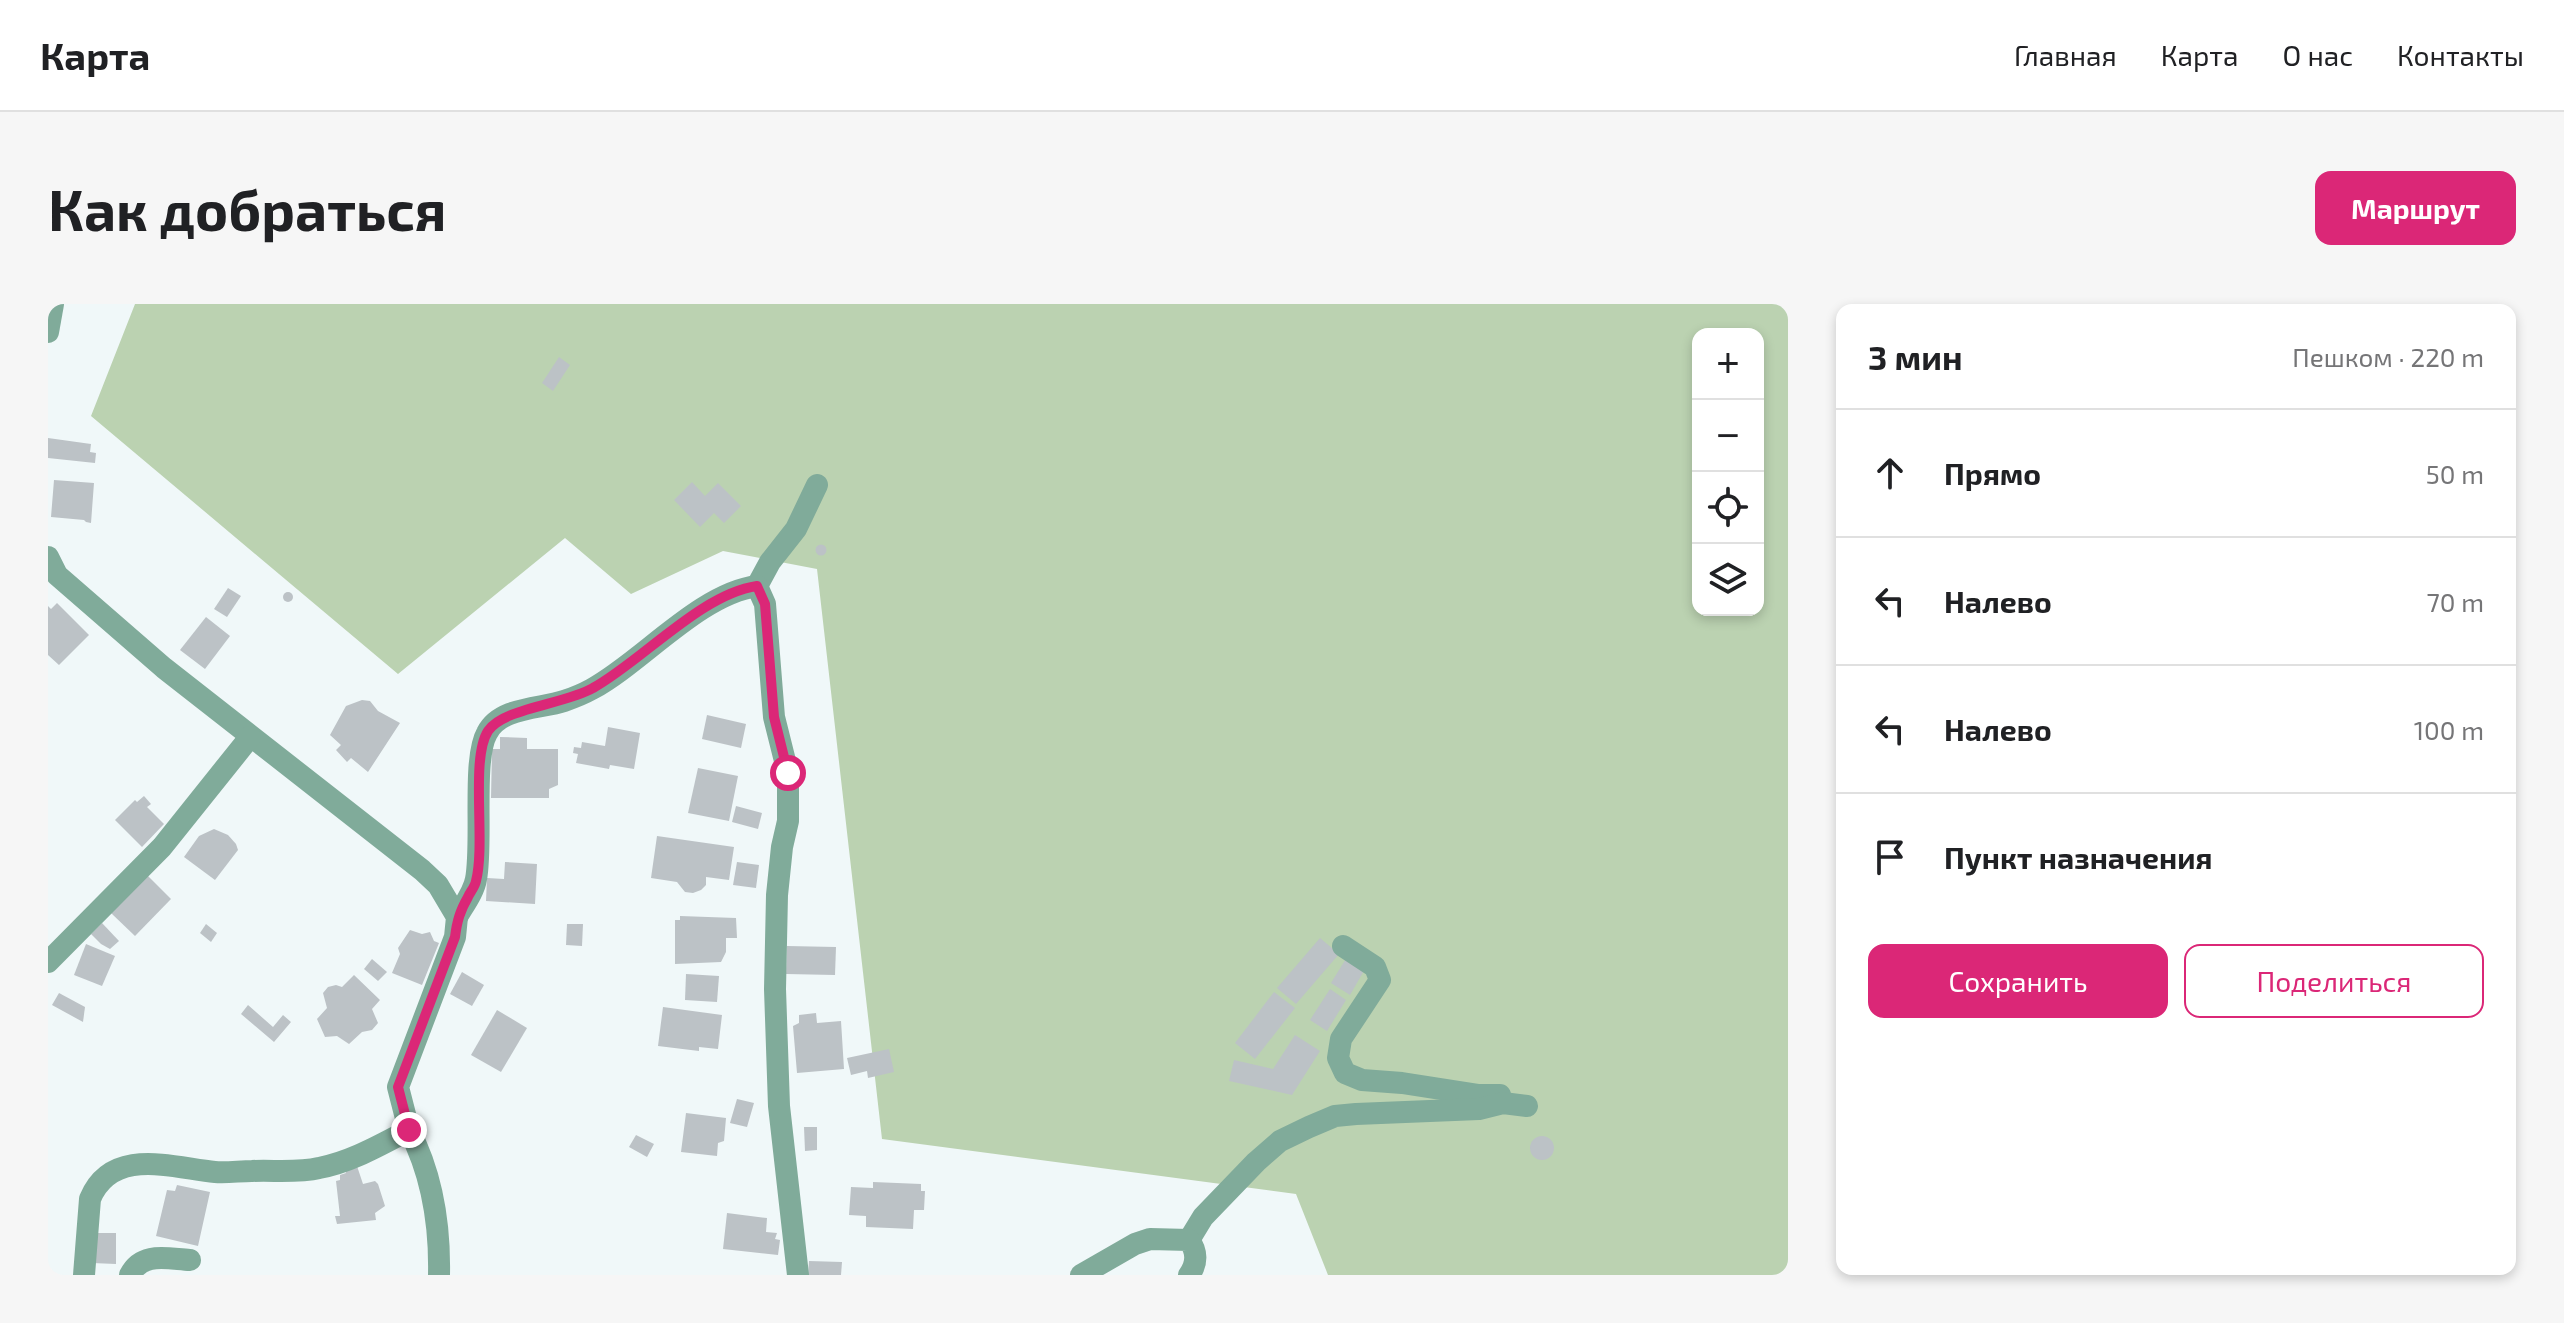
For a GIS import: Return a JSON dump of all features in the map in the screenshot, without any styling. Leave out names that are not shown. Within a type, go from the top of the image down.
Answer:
[{"type":"street","points":[[48,332],[53,304]]},
{"type":"street","points":[[757,586],[770,562],[796,529],[817,485]]},
{"type":"street","points":[[51,572],[164,668],[451,896],[462,894],[476,883]]},
{"type":"street","points":[[439,1275],[437,1222],[428,1176],[409,1130],[398,1087],[455,937],[457,917],[476,883],[481,839],[482,748],[486,733],[494,723],[518,711],[563,702],[593,688],[712,604],[742,588],[757,586]]},
{"type":"street","points":[[757,586],[765,604],[774,717],[788,773],[788,821],[777,895],[775,989],[779,1106],[798,1275]]},
{"type":"street","points":[[48,962],[162,847],[250,737]]},
{"type":"street","points":[[438,885],[457,917]]},
{"type":"street","points":[[1189,1240],[1203,1217],[1280,1141],[1335,1116],[1521,1105],[1501,1095],[1362,1080],[1345,1073],[1338,1058],[1341,1039],[1380,980],[1375,967],[1363,956],[1343,946]]},
{"type":"street","points":[[84,1275],[90,1199],[94,1188],[118,1169],[139,1164],[170,1164],[217,1172],[318,1169],[352,1159],[409,1130]]},
{"type":"street","points":[[1081,1275],[1135,1244],[1150,1239],[1189,1240]]},
{"type":"street","points":[[1189,1240],[1196,1258],[1189,1275]]},
{"type":"street","points":[[130,1275],[142,1261],[152,1258],[190,1260]]},
{"type":"green space","points":[[135,304],[1788,304],[1788,1275],[1328,1275],[1296,1194],[882,1139],[817,569],[723,551],[631,594],[565,538],[398,674],[91,416]]},
{"type":"building","points":[[559,357],[570,365],[553,391],[542,383]]},
{"type":"building","points":[[48,438],[91,444],[90,452],[96,453],[95,463],[48,458]]},
{"type":"building","points":[[54,480],[94,483],[91,523],[51,517]]},
{"type":"building","points":[[692,482],[705,496],[718,483],[741,506],[724,523],[714,513],[700,527],[674,500]]},
{"type":"building","points":[[821,544],[827,550],[821,556],[815,550]]},
{"type":"building","points":[[228,588],[241,596],[227,617],[214,609]]},
{"type":"building","points":[[288,592],[293,597],[288,602],[283,597]]},
{"type":"building","points":[[57,603],[89,635],[59,665],[48,655],[48,606],[51,609]]},
{"type":"building","points":[[206,617],[230,636],[205,669],[180,650]]},
{"type":"building","points":[[362,700],[370,701],[378,711],[400,723],[368,772],[351,758],[347,762],[336,750],[341,745],[330,735],[346,706]]},
{"type":"building","points":[[707,715],[746,724],[741,748],[702,739]]},
{"type":"building","points":[[608,727],[640,733],[634,769],[610,765],[609,769],[576,763],[578,754],[573,753],[574,747],[581,748],[582,742],[605,746]]},
{"type":"building","points":[[500,737],[527,738],[527,749],[558,749],[558,785],[549,789],[549,798],[491,798],[492,749],[500,749]]},
{"type":"building","points":[[698,768],[738,776],[729,821],[688,813]]},
{"type":"building","points":[[144,796],[151,804],[147,807],[164,824],[142,847],[115,820],[135,800],[137,802]]},
{"type":"building","points":[[736,806],[762,813],[758,829],[732,822]]},
{"type":"building","points":[[214,829],[228,835],[238,850],[215,880],[184,857],[199,836]]},
{"type":"building","points":[[657,836],[734,847],[729,880],[706,877],[706,885],[693,893],[685,892],[677,882],[651,878]]},
{"type":"building","points":[[505,862],[537,864],[535,904],[486,901],[487,878],[504,879]]},
{"type":"building","points":[[737,862],[759,865],[756,888],[733,885]]},
{"type":"building","points":[[147,875],[171,899],[135,936],[111,913]]},
{"type":"building","points":[[680,916],[736,918],[737,938],[726,938],[726,952],[721,962],[675,964],[675,920],[680,920]]},
{"type":"building","points":[[102,923],[119,941],[110,949],[91,934]]},
{"type":"building","points":[[206,924],[217,933],[211,942],[200,933]]},
{"type":"building","points":[[567,924],[583,924],[582,946],[566,945]]},
{"type":"building","points":[[410,930],[422,934],[430,932],[434,941],[439,943],[422,985],[392,973],[400,954],[398,948]]},
{"type":"building","points":[[1320,938],[1339,954],[1296,1004],[1277,988]]},
{"type":"building","points":[[86,944],[115,956],[102,986],[74,975]]},
{"type":"building","points":[[787,946],[836,947],[835,975],[786,974]]},
{"type":"building","points":[[1347,957],[1365,969],[1350,995],[1331,983]]},
{"type":"building","points":[[372,959],[387,972],[378,981],[364,969]]},
{"type":"building","points":[[462,972],[484,985],[472,1006],[450,994]]},
{"type":"building","points":[[686,974],[719,976],[717,1002],[685,1000]]},
{"type":"building","points":[[354,975],[380,1000],[372,1009],[378,1023],[349,1044],[337,1036],[325,1037],[317,1019],[327,1008],[323,993],[328,987],[342,987]]},
{"type":"building","points":[[1330,989],[1346,1000],[1327,1031],[1310,1020]]},
{"type":"building","points":[[1274,992],[1295,1008],[1255,1059],[1235,1043]]},
{"type":"building","points":[[59,993],[85,1007],[83,1022],[52,1005]]},
{"type":"building","points":[[248,1005],[273,1027],[283,1015],[291,1022],[274,1042],[241,1014]]},
{"type":"building","points":[[663,1007],[722,1015],[718,1049],[699,1047],[699,1051],[658,1046]]},
{"type":"building","points":[[497,1010],[527,1028],[501,1072],[471,1055]]},
{"type":"building","points":[[816,1013],[817,1023],[841,1021],[844,1069],[797,1073],[793,1026],[799,1023],[799,1015]]},
{"type":"building","points":[[1295,1035],[1320,1051],[1292,1095],[1229,1081],[1234,1060],[1273,1069]]},
{"type":"building","points":[[889,1049],[894,1072],[868,1078],[867,1071],[851,1075],[847,1058]]},
{"type":"building","points":[[737,1099],[754,1103],[747,1127],[730,1123]]},
{"type":"building","points":[[686,1113],[726,1118],[724,1141],[718,1143],[717,1156],[681,1152]]},
{"type":"building","points":[[804,1127],[817,1127],[817,1150],[805,1151]]},
{"type":"building","points":[[636,1135],[654,1144],[647,1157],[629,1147]]},
{"type":"building","points":[[1542,1136],[1550,1140],[1554,1148],[1550,1156],[1542,1160],[1534,1156],[1530,1148],[1534,1140]]},
{"type":"building","points":[[357,1166],[363,1184],[375,1181],[378,1184],[385,1206],[375,1213],[376,1220],[337,1224],[335,1216],[340,1216],[336,1181],[346,1173],[345,1170]]},
{"type":"building","points":[[873,1182],[921,1184],[921,1191],[925,1191],[924,1210],[914,1210],[913,1229],[866,1227],[866,1216],[849,1215],[851,1187],[873,1188]]},
{"type":"building","points":[[177,1185],[210,1192],[198,1246],[156,1236],[167,1190],[175,1191]]},
{"type":"building","points":[[727,1213],[767,1218],[766,1232],[777,1233],[775,1239],[780,1240],[778,1255],[723,1249]]},
{"type":"building","points":[[92,1233],[116,1233],[116,1264],[92,1263]]},
{"type":"building","points":[[809,1261],[842,1262],[841,1275],[808,1275]]},
{"type":"route","points":[[409,1130],[398,1087],[455,937],[457,917],[476,883],[481,839],[482,748],[486,733],[494,723],[518,711],[563,702],[593,688],[712,604],[742,588],[757,586],[765,604],[774,717],[788,773]]}]
